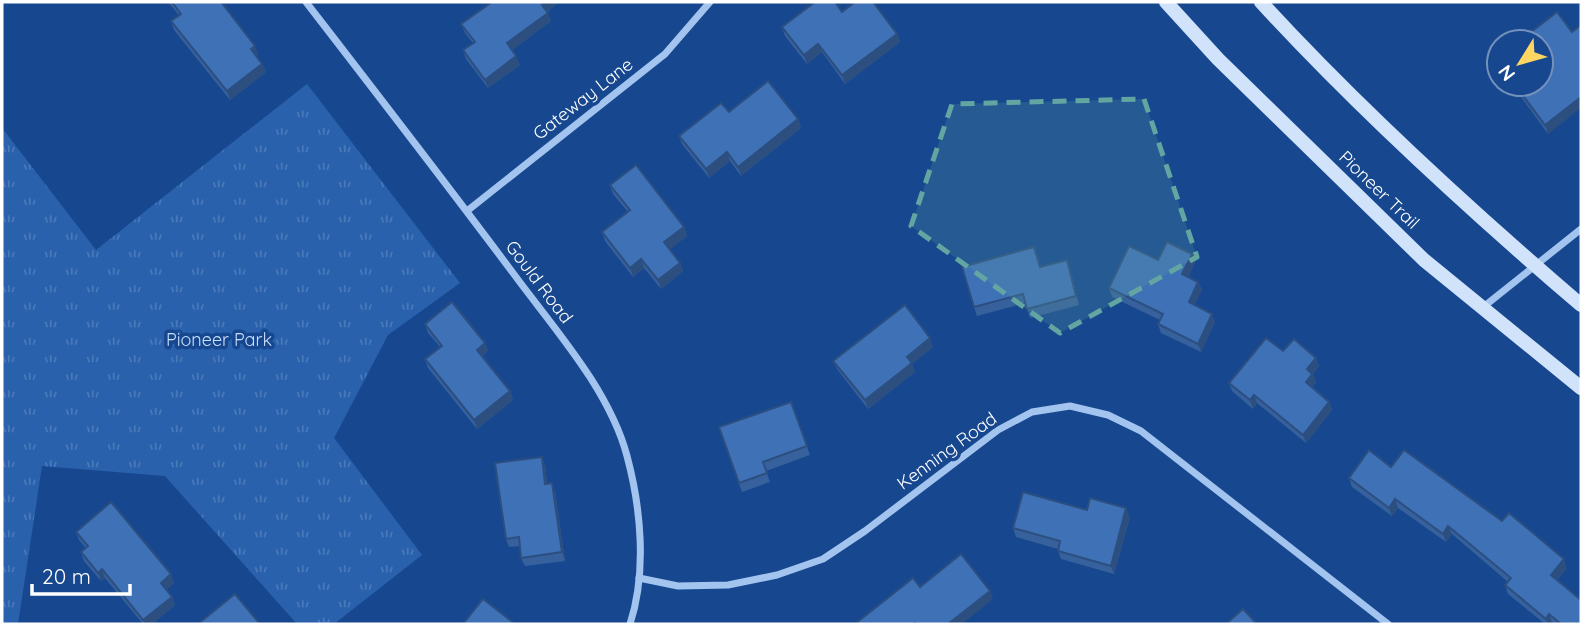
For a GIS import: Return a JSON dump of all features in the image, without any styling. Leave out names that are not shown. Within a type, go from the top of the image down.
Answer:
[{"type":"main road","name":"Pioneer Trail","points":[[1166,2],[1218,59],[1424,260],[1581,388]]},
{"type":"main road","points":[[1261,2],[1362,105],[1581,306]]},
{"type":"street","name":"Gould Road","points":[[306,2],[467,211],[603,398],[627,455],[638,520],[639,578],[630,624]]},
{"type":"street","name":"Gateway Lane","points":[[467,211],[665,54],[710,2]]},
{"type":"street","points":[[1482,309],[1581,229]]},
{"type":"street","name":"Kenning Road","points":[[639,578],[678,586],[728,585],[777,575],[823,559],[998,430],[1032,412],[1070,406],[1108,415],[1141,431],[1388,624]]},
{"type":"highlighted area","points":[[1144,99],[1197,257],[1060,333],[911,226],[952,104]]},
{"type":"green space","name":"Pioneer Park","points":[[307,84],[460,283],[388,335],[334,438],[422,555],[334,624],[297,624],[165,476],[42,466],[18,624],[2,624],[2,128],[96,250]]},
{"type":"building","points":[[172,2],[221,2],[255,46],[251,49],[262,64],[227,91],[171,21],[181,14]]},
{"type":"building","points":[[492,2],[545,2],[542,5],[548,13],[507,43],[516,56],[485,80],[463,50],[475,42],[461,24]]},
{"type":"building","points":[[815,2],[835,2],[842,12],[855,2],[873,2],[897,34],[842,75],[818,44],[804,55],[782,27]]},
{"type":"building","points":[[1557,12],[1572,32],[1581,25],[1581,97],[1545,125],[1525,98],[1555,98],[1555,28],[1536,28]]},
{"type":"building","points":[[768,81],[798,119],[738,167],[727,152],[706,169],[679,136],[721,103],[729,112]]},
{"type":"building","points":[[636,165],[684,227],[664,242],[680,263],[658,280],[641,259],[630,268],[602,232],[630,210],[610,185]]},
{"type":"building","points":[[1167,242],[1192,254],[1182,274],[1198,282],[1189,302],[1212,314],[1198,344],[1158,324],[1163,314],[1109,288],[1129,246],[1158,260]]},
{"type":"building","points":[[1034,247],[1040,267],[1067,260],[1076,296],[1027,309],[1023,294],[974,307],[962,267]]},
{"type":"building","points":[[452,302],[485,343],[477,350],[510,391],[474,420],[425,359],[442,346],[425,324]]},
{"type":"building","points":[[905,305],[930,338],[907,357],[912,363],[865,400],[833,361]]},
{"type":"building","points":[[1266,338],[1283,351],[1294,339],[1316,358],[1307,369],[1312,374],[1306,382],[1329,402],[1303,435],[1254,395],[1250,400],[1229,383]]},
{"type":"building","points":[[791,402],[807,446],[763,462],[767,473],[739,483],[719,427]]},
{"type":"building","points":[[1369,450],[1391,467],[1404,450],[1502,521],[1509,513],[1564,559],[1551,575],[1581,600],[1581,624],[1561,624],[1549,614],[1546,619],[1505,585],[1511,578],[1448,526],[1443,534],[1395,499],[1389,508],[1349,478]]},
{"type":"building","points":[[542,457],[545,484],[552,483],[562,552],[521,558],[519,537],[506,539],[495,463]]},
{"type":"building","points":[[1023,492],[1087,510],[1090,498],[1126,508],[1111,566],[1058,551],[1060,541],[1013,528]]},
{"type":"building","points":[[111,502],[171,574],[161,583],[172,597],[143,620],[102,569],[98,573],[81,552],[88,546],[76,532]]},
{"type":"building","points":[[961,554],[990,591],[948,624],[855,624],[913,578],[920,587]]},
{"type":"building","points":[[235,594],[260,624],[198,624]]},
{"type":"building","points":[[483,599],[515,624],[463,624]]},
{"type":"building","points":[[1243,609],[1257,624],[1226,624]]}]
